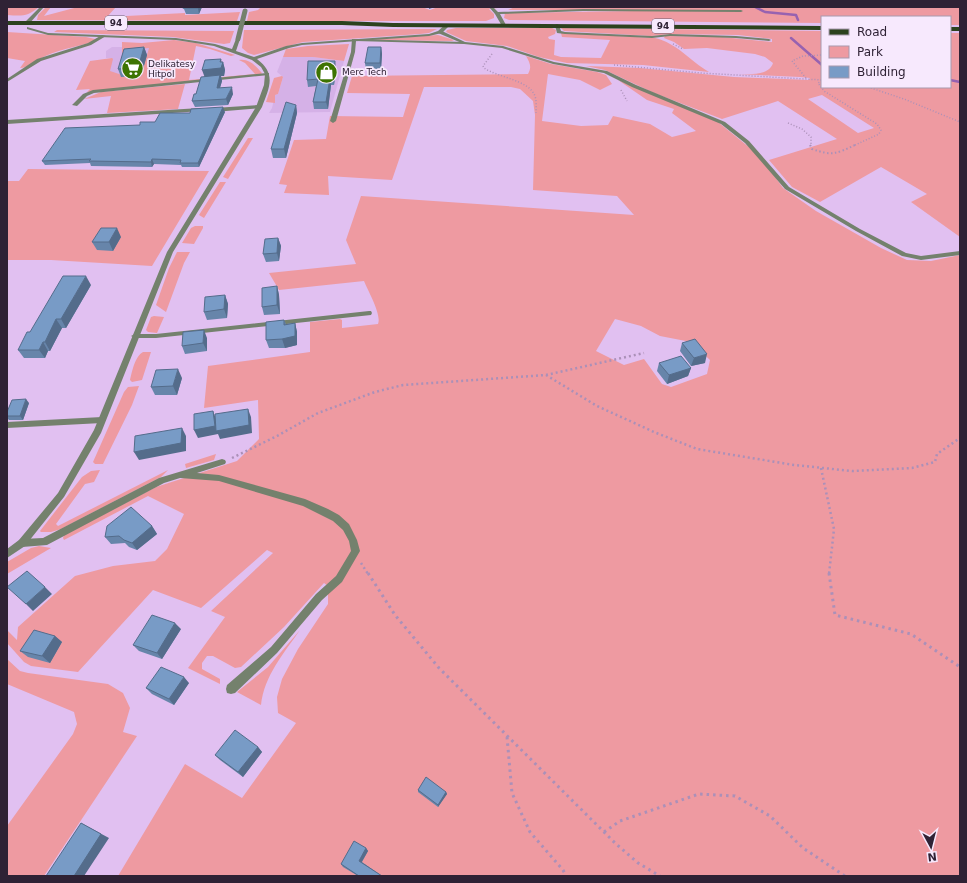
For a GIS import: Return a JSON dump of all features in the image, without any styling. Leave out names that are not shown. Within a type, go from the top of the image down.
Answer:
[{"type":"main road","name":"94","points":[[7,23],[28,25],[325,28],[393,25],[821,28]]},
{"type":"main road","name":"94","points":[[7,28],[28,25]]},
{"type":"street","points":[[7,554],[22,543],[61,495],[102,420],[170,252],[259,107],[267,85],[267,74],[263,66],[254,59],[215,45],[184,40],[48,34],[28,25],[42,7]]},
{"type":"street","points":[[490,7],[497,13],[504,25]]},
{"type":"street","points":[[233,52],[238,39],[244,9]]},
{"type":"street","points":[[497,13],[583,10],[741,11]]},
{"type":"street","points":[[254,59],[288,47],[302,44],[417,36],[440,32],[448,25]]},
{"type":"street","points":[[557,25],[559,32],[565,33],[652,37],[670,35],[736,36],[769,40]]},
{"type":"street","points":[[440,32],[464,43]]},
{"type":"street","points":[[7,81],[42,58],[96,42],[104,36]]},
{"type":"street","points":[[354,40],[464,43],[503,47],[553,63],[605,72],[634,86],[724,123],[747,142],[787,188],[830,212],[858,230],[904,254],[921,258],[960,253]]},
{"type":"street","points":[[333,121],[354,52],[354,40]]},
{"type":"street","points":[[75,105],[85,95],[94,92],[267,74]]},
{"type":"street","points":[[7,122],[259,107]]},
{"type":"street","points":[[135,336],[156,336],[369,313]]},
{"type":"street","points":[[7,425],[102,420]]},
{"type":"street","points":[[22,543],[44,542],[126,497],[162,480],[222,462]]},
{"type":"street","points":[[181,475],[219,478],[305,503],[336,518],[346,527],[353,540],[356,552],[339,579],[319,597],[274,650],[231,689]]},
{"type":"path","points":[[492,54],[483,66],[484,68],[500,77],[526,86],[533,94],[536,113]]},
{"type":"path","points":[[806,79],[792,61],[803,56],[821,54]]},
{"type":"path","points":[[614,65],[700,73],[821,81]]},
{"type":"path","points":[[788,123],[802,129],[810,137],[812,149],[827,154],[840,152],[879,134],[880,130],[877,124],[824,91],[822,88]]},
{"type":"path","points":[[871,88],[904,99],[960,122]]},
{"type":"path","points":[[222,462],[277,436],[318,413],[375,392],[403,385],[546,375],[644,353]]},
{"type":"path","points":[[546,375],[598,406],[654,432],[697,448],[794,465],[852,471],[912,468],[936,462],[937,454],[960,438]]},
{"type":"path","points":[[821,468],[834,529],[829,574],[835,615],[912,634],[960,667]]},
{"type":"path","points":[[356,552],[362,565],[395,615],[439,668],[604,832],[638,863],[660,876]]},
{"type":"path","points":[[507,737],[512,793],[530,832],[563,870],[566,876]]},
{"type":"path","points":[[604,832],[620,821],[699,794],[735,796],[770,816],[803,848],[845,876]]},
{"type":"shaded area","points":[[112,47],[155,47],[144,84],[101,88],[112,58],[106,58],[106,51]]},
{"type":"shaded area","points":[[283,57],[313,57],[344,61],[330,112],[269,113],[272,108],[275,95],[278,94],[283,77],[277,72]]},
{"type":"green space","points":[[7,7],[39,7],[28,14],[17,16],[7,15]]},
{"type":"green space","points":[[46,7],[51,7],[44,16],[78,7],[116,7],[107,17],[240,12],[237,21],[37,20],[38,15]]},
{"type":"green space","points":[[261,7],[422,7],[430,10],[438,7],[498,8],[489,9],[494,14],[494,18],[486,21],[247,21],[249,12],[258,10]]},
{"type":"green space","points":[[515,7],[960,7],[960,25],[951,25],[951,16],[821,16],[821,23],[509,20],[504,18],[505,13],[696,10],[508,10]]},
{"type":"green space","points":[[456,28],[552,28],[556,30],[555,34],[548,37],[549,39],[555,40],[554,55],[561,57],[601,58],[610,40],[562,37],[561,33],[655,38],[663,40],[677,48],[709,72],[643,65],[567,63],[539,57],[507,46],[466,41],[446,32],[447,30]]},
{"type":"green space","points":[[561,28],[821,31],[821,88],[951,88],[951,33],[960,33],[960,237],[911,202],[927,194],[881,167],[820,202],[792,187],[769,160],[837,139],[778,101],[722,119],[654,93],[605,70],[586,66],[640,68],[734,77],[809,80],[810,78],[739,74],[754,74],[763,72],[768,70],[773,63],[765,57],[755,54],[707,48],[684,49],[674,42],[664,38],[665,36],[722,37],[772,42],[772,39],[738,35],[670,34],[651,36],[564,31]],"holes":[[[822,95],[874,128],[858,133],[808,99]]]},
{"type":"green space","points":[[437,29],[429,33],[420,34],[303,42],[254,55],[248,53],[242,48],[244,30]]},
{"type":"green space","points":[[57,30],[234,31],[230,43],[224,44],[173,37],[54,32]]},
{"type":"green space","points":[[7,32],[86,37],[95,39],[93,42],[52,53],[28,66],[20,68],[25,61],[7,58]]},
{"type":"green space","points":[[438,35],[454,40],[366,40]]},
{"type":"green space","points":[[174,40],[196,43],[235,55],[231,56],[196,46],[189,80],[255,74],[245,63],[239,60],[249,61],[262,73],[261,74],[87,92],[90,89],[76,90],[90,61],[112,58],[110,71],[122,75],[147,55],[149,48],[128,50],[122,53],[122,42],[142,43]]},
{"type":"green space","points":[[349,44],[344,61],[313,57],[283,57],[286,49],[308,46]]},
{"type":"green space","points":[[526,56],[551,64],[597,72],[606,75],[612,84],[600,90],[580,80],[548,74],[542,121],[581,126],[608,125],[613,116],[650,124],[672,137],[696,131],[672,113],[674,109],[647,100],[618,80],[718,122],[750,148],[768,167],[783,188],[816,211],[881,248],[907,260],[931,261],[960,255],[960,876],[118,876],[185,764],[242,798],[296,723],[278,713],[277,697],[282,679],[298,649],[328,604],[328,586],[324,583],[284,627],[241,667],[235,668],[213,656],[207,656],[202,663],[202,669],[220,679],[220,684],[188,668],[225,617],[211,611],[273,553],[267,550],[201,608],[153,590],[78,672],[31,666],[24,662],[7,643],[7,630],[17,640],[18,627],[75,576],[113,566],[155,561],[167,549],[184,514],[148,496],[64,540],[64,535],[156,487],[237,461],[259,439],[258,400],[204,408],[208,366],[310,352],[310,322],[340,319],[342,320],[342,328],[378,324],[378,315],[364,281],[279,290],[269,273],[356,264],[346,240],[361,196],[634,215],[617,196],[533,190],[535,115],[533,101],[520,89],[511,87],[424,87],[392,180],[328,176],[329,195],[284,193],[287,185],[279,184],[294,140],[326,139],[330,116],[403,117],[410,94],[347,93],[352,76],[528,74],[530,67]],"holes":[[[615,319],[641,326],[660,336],[691,342],[710,360],[707,374],[671,387],[662,384],[644,359],[624,365],[596,351]]]},
{"type":"green space","points":[[282,76],[278,94],[275,95],[275,103],[266,102],[274,78]]},
{"type":"green space","points":[[185,84],[178,109],[107,113],[111,96],[84,99],[101,92]]},
{"type":"green space","points":[[248,138],[253,138],[228,179],[223,177]]},
{"type":"green space","points":[[28,169],[209,171],[152,266],[51,260],[7,260],[7,181],[19,181]]},
{"type":"green space","points":[[220,182],[226,182],[204,218],[199,215]]},
{"type":"green space","points":[[195,226],[203,226],[203,228],[194,244],[182,243],[191,228]]},
{"type":"green space","points":[[177,252],[190,252],[184,263],[166,312],[156,305],[169,268]]},
{"type":"green space","points":[[151,317],[164,317],[157,333],[148,332],[146,330]]},
{"type":"green space","points":[[143,352],[151,352],[142,380],[132,382],[130,380],[134,364]]},
{"type":"green space","points":[[139,386],[132,405],[103,464],[95,464],[93,462],[124,392],[128,387]]},
{"type":"green space","points":[[216,454],[214,460],[186,468],[185,464]]},
{"type":"green space","points":[[100,470],[94,482],[85,484],[56,524],[58,526],[168,470],[161,477],[61,529],[51,532],[41,532],[40,531],[82,477],[91,471]]},
{"type":"green space","points":[[39,546],[51,548],[7,574],[7,562],[31,548]]},
{"type":"green space","points":[[300,630],[281,656],[270,675],[263,694],[261,705],[237,692],[268,667]]},
{"type":"green space","points":[[7,659],[20,671],[28,673],[108,684],[123,693],[130,708],[123,732],[137,736],[44,876],[7,876],[7,826],[73,734],[77,724],[74,712],[7,684]]},
{"type":"building","points":[[198,7],[198,8],[184,8]]},
{"type":"building","points":[[144,47],[138,68],[118,69],[124,49]]},
{"type":"building","points":[[368,47],[381,47],[380,63],[365,63]]},
{"type":"building","points":[[221,59],[220,62],[223,62],[221,68],[202,70],[205,60]]},
{"type":"building","points":[[308,61],[335,61],[333,78],[330,78],[326,102],[313,102],[318,79],[307,80]]},
{"type":"building","points":[[220,75],[217,88],[232,87],[226,99],[192,101],[194,94],[196,94],[201,77]]},
{"type":"building","points":[[286,102],[296,105],[284,149],[271,149]]},
{"type":"building","points":[[223,107],[198,163],[180,163],[181,160],[152,159],[151,162],[89,161],[91,159],[42,161],[65,128],[140,125],[140,122],[155,122],[160,113],[190,113],[191,109]]},
{"type":"building","points":[[101,228],[117,228],[109,242],[92,242]]},
{"type":"building","points":[[278,238],[277,253],[263,254],[265,239]]},
{"type":"building","points":[[63,276],[86,276],[61,319],[56,319],[45,342],[43,342],[39,350],[18,350],[27,332],[30,332]]},
{"type":"building","points":[[277,286],[277,305],[262,307],[262,288]]},
{"type":"building","points":[[225,295],[224,309],[204,312],[205,297]]},
{"type":"building","points":[[284,320],[284,325],[295,323],[295,336],[266,340],[266,322]]},
{"type":"building","points":[[204,330],[203,343],[182,346],[183,332]]},
{"type":"building","points":[[695,339],[707,354],[694,358],[682,343]]},
{"type":"building","points":[[681,356],[691,368],[669,375],[659,363]]},
{"type":"building","points":[[178,369],[173,386],[151,387],[156,370]]},
{"type":"building","points":[[26,399],[20,416],[7,416],[12,400]]},
{"type":"building","points":[[248,409],[249,425],[216,431],[215,414]]},
{"type":"building","points":[[213,411],[215,426],[194,430],[194,414]]},
{"type":"building","points":[[182,428],[181,443],[134,452],[135,436]]},
{"type":"building","points":[[131,507],[152,526],[132,543],[119,536],[105,537],[107,526]]},
{"type":"building","points":[[27,571],[45,587],[26,604],[7,587]]},
{"type":"building","points":[[152,615],[175,623],[157,653],[133,645]]},
{"type":"building","points":[[34,630],[55,636],[42,656],[20,651]]},
{"type":"building","points":[[161,667],[184,677],[169,699],[146,688]]},
{"type":"building","points":[[235,730],[258,747],[238,772],[215,755]]},
{"type":"building","points":[[426,777],[446,792],[438,805],[418,790]]},
{"type":"building","points":[[81,823],[101,834],[74,876],[46,876]]},
{"type":"building","points":[[354,841],[366,848],[359,861],[382,876],[359,876],[341,864]]},
{"type":"waterway","points":[[755,7],[765,12],[796,15],[798,20]]},
{"type":"waterway","points":[[791,38],[821,64]]},
{"type":"waterway","points":[[951,80],[960,82]]},
{"type":"place","name":"Delikatesy Hitpol","points":[[133,69]]},
{"type":"place","name":"Merc Tech","points":[[327,72]]}]
